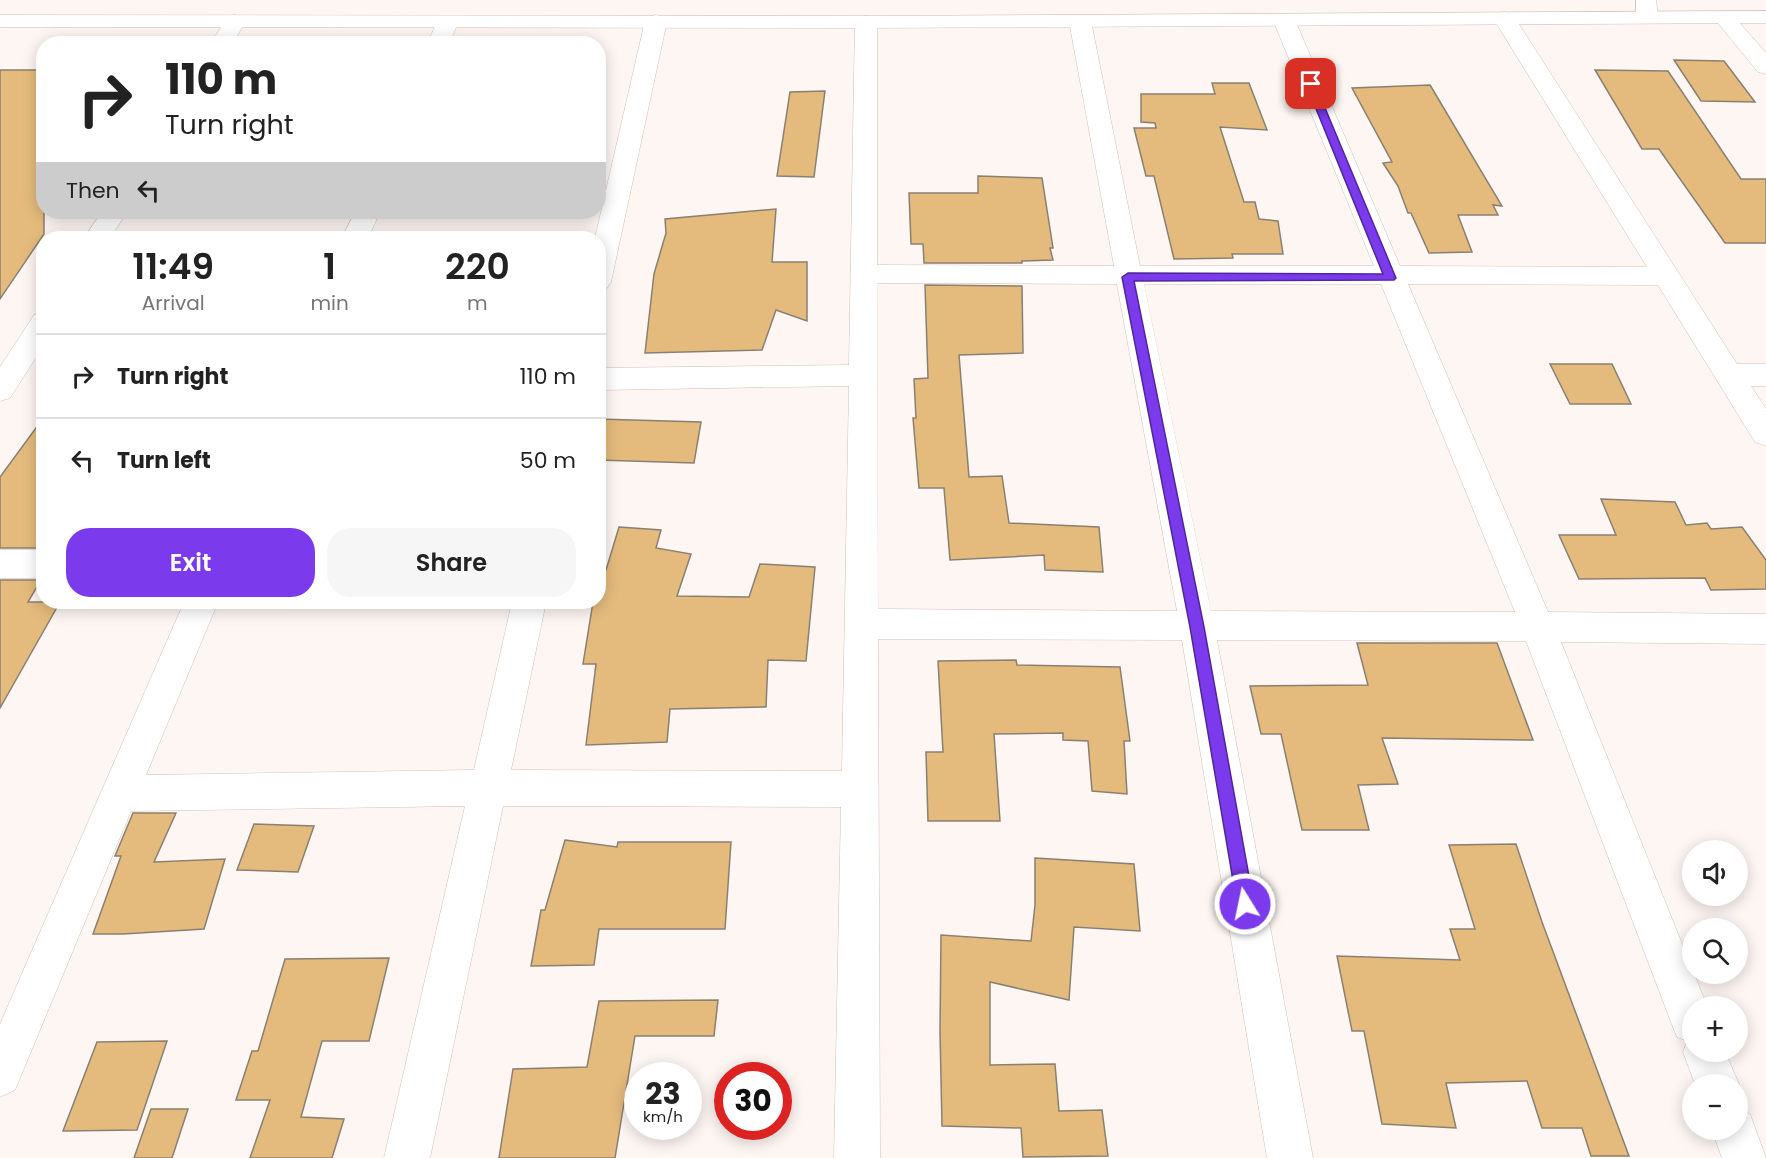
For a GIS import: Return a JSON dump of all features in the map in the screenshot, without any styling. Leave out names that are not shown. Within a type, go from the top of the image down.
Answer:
[{"type":"street","points":[[0,21],[447,23],[1284,20],[1504,18],[1647,9],[1724,17],[1766,17]]},
{"type":"street","points":[[1724,17],[1766,67]]},
{"type":"street","points":[[1504,18],[1766,434]]},
{"type":"street","points":[[1284,20],[1537,625],[1682,996]]},
{"type":"street","points":[[226,36],[235,21]]},
{"type":"street","points":[[606,246],[656,21]]},
{"type":"street","points":[[1080,21],[1197,627],[1290,1158]]},
{"type":"street","points":[[857,1158],[866,22]]},
{"type":"street","points":[[441,36],[447,23]]},
{"type":"street","points":[[864,274],[1390,278],[1667,276]]},
{"type":"street","points":[[0,390],[36,334]]},
{"type":"street","points":[[606,379],[863,375]]},
{"type":"street","points":[[1729,375],[1766,375]]},
{"type":"street","points":[[0,564],[36,564]]},
{"type":"street","points":[[0,1075],[198,609]]},
{"type":"street","points":[[407,1158],[527,609]]},
{"type":"street","points":[[861,624],[1197,627],[1537,625],[1766,629]]},
{"type":"street","points":[[120,793],[488,788],[860,789]]},
{"type":"street","points":[[1738,1140],[1745,1158]]},
{"type":"building","points":[[1674,60],[1724,61],[1755,102],[1701,101]]},
{"type":"building","points":[[0,70],[36,70],[36,219],[44,219],[44,231],[36,231],[36,246],[0,299]]},
{"type":"building","points":[[1595,70],[1668,71],[1741,179],[1766,179],[1766,243],[1725,243],[1659,149],[1642,149]]},
{"type":"building","points":[[1212,83],[1249,83],[1267,130],[1220,127],[1244,202],[1255,202],[1259,219],[1278,221],[1283,254],[1232,254],[1233,258],[1174,259],[1154,176],[1146,176],[1134,128],[1156,128],[1155,123],[1141,122],[1141,94],[1215,94]]},
{"type":"building","points":[[1430,85],[1502,206],[1493,205],[1498,215],[1458,215],[1472,252],[1429,253],[1411,213],[1408,213],[1398,186],[1383,163],[1392,162],[1352,88]]},
{"type":"building","points":[[825,91],[814,177],[777,176],[790,92]]},
{"type":"building","points":[[978,176],[1042,178],[1053,260],[1022,261],[1022,263],[924,263],[923,244],[911,244],[909,193],[978,193]]},
{"type":"building","points":[[776,209],[772,262],[807,262],[807,321],[776,310],[762,350],[645,353],[654,274],[666,233],[665,219]]},
{"type":"building","points":[[925,285],[1022,286],[1023,353],[959,355],[969,477],[1002,476],[1009,523],[1099,527],[1103,572],[1045,570],[1044,555],[950,560],[944,488],[919,488],[913,418],[916,418],[914,379],[928,378]]},
{"type":"building","points":[[1550,364],[1612,364],[1631,404],[1570,404]]},
{"type":"building","points":[[606,419],[701,422],[694,463],[606,460]]},
{"type":"building","points":[[36,428],[36,548],[0,548],[0,477]]},
{"type":"building","points":[[1601,499],[1675,502],[1686,525],[1707,523],[1711,529],[1742,527],[1766,560],[1766,589],[1711,590],[1705,578],[1579,579],[1559,535],[1616,535]]},
{"type":"building","points":[[619,527],[661,530],[656,548],[691,554],[677,596],[749,597],[760,564],[815,567],[806,661],[768,660],[766,707],[670,709],[667,742],[586,745],[596,664],[583,664],[592,609],[606,609],[606,570]]},
{"type":"building","points":[[0,580],[36,580],[36,588],[28,602],[36,602],[36,609],[56,609],[0,708]]},
{"type":"building","points":[[1357,643],[1497,643],[1533,740],[1382,738],[1398,784],[1358,785],[1369,830],[1302,830],[1281,734],[1261,734],[1250,686],[1368,685]]},
{"type":"building","points":[[1016,660],[1017,665],[1120,667],[1130,741],[1124,741],[1127,794],[1092,791],[1088,741],[1063,740],[1063,733],[994,734],[1000,821],[928,821],[926,752],[943,752],[938,661]]},
{"type":"building","points":[[133,813],[176,813],[154,862],[225,859],[204,929],[93,934],[121,856],[115,856]]},
{"type":"building","points":[[254,824],[314,826],[298,872],[237,870]]},
{"type":"building","points":[[565,840],[617,847],[618,842],[731,842],[725,929],[599,929],[594,965],[531,966],[541,910],[545,910]]},
{"type":"building","points":[[1516,844],[1542,922],[1629,1156],[1591,1156],[1582,1128],[1542,1128],[1527,1081],[1446,1083],[1456,1128],[1382,1124],[1364,1031],[1352,1031],[1337,956],[1460,960],[1450,929],[1475,929],[1449,845]]},
{"type":"building","points":[[1035,858],[1134,864],[1140,931],[1074,927],[1069,1000],[990,982],[990,1065],[1055,1064],[1059,1111],[1102,1110],[1108,1156],[1023,1157],[1021,1128],[942,1126],[941,935],[1031,941],[1035,905]]},
{"type":"building","points":[[389,958],[369,1041],[322,1041],[301,1117],[344,1119],[332,1158],[250,1158],[270,1100],[236,1100],[252,1051],[258,1051],[285,959]]},
{"type":"building","points":[[718,1000],[714,1036],[635,1036],[631,1062],[624,1062],[624,1103],[615,1158],[499,1158],[513,1069],[587,1067],[599,1001]]},
{"type":"building","points":[[167,1041],[137,1130],[63,1131],[97,1042]]},
{"type":"building","points":[[151,1109],[188,1109],[172,1158],[134,1158]]},
{"type":"route","points":[[1245,904],[1197,627],[1128,277],[1390,278],[1311,84]]}]
